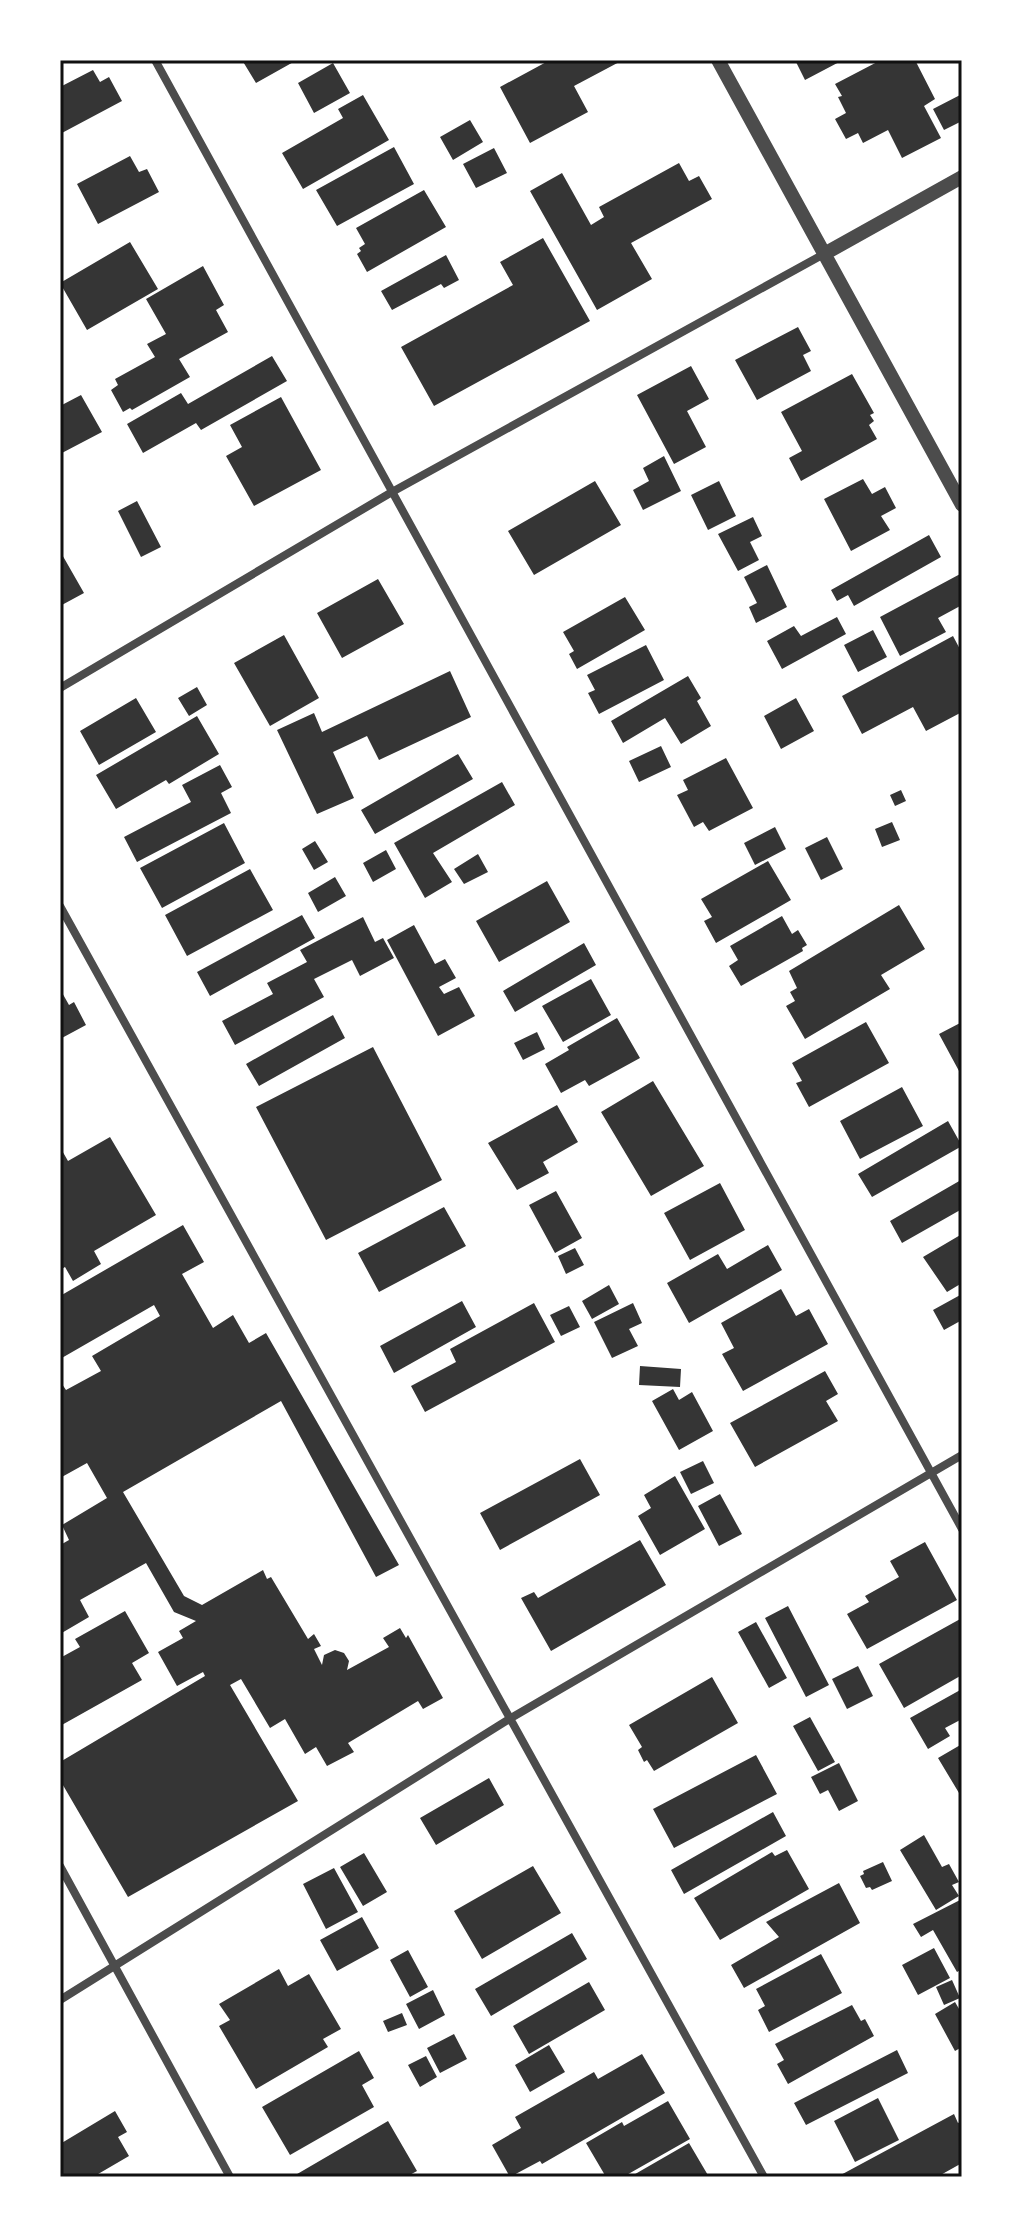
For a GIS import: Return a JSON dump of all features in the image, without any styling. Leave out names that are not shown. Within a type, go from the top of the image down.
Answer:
[{"type":"street","points":[[155,60],[962,1529]]},
{"type":"street","points":[[718,60],[962,505]]},
{"type":"street","points":[[60,688],[392,492],[962,177]]},
{"type":"street","points":[[60,906],[764,2177]]},
{"type":"street","points":[[60,2000],[511,1718],[962,1455]]},
{"type":"street","points":[[60,1866],[230,2177]]},
{"type":"building","points":[[242,60],[297,60],[256,83]]},
{"type":"building","points":[[550,60],[623,60],[574,86],[588,112],[530,143],[500,87]]},
{"type":"building","points":[[795,60],[843,60],[805,80]]},
{"type":"building","points":[[881,60],[915,60],[935,99],[924,106],[941,138],[902,158],[888,130],[863,143],[858,133],[846,139],[835,119],[846,113],[835,84]]},
{"type":"building","points":[[333,63],[350,93],[314,113],[298,83]]},
{"type":"building","points":[[93,70],[100,82],[109,77],[122,101],[60,134],[60,87]]},
{"type":"building","points":[[962,94],[962,121],[944,130],[933,109]]},
{"type":"building","points":[[363,95],[389,140],[303,189],[282,153],[343,118],[338,109]]},
{"type":"building","points":[[470,120],[483,142],[453,160],[440,137]]},
{"type":"building","points":[[394,147],[414,184],[337,226],[316,190]]},
{"type":"building","points":[[494,148],[507,173],[476,188],[463,164]]},
{"type":"building","points":[[130,156],[139,172],[147,169],[159,192],[98,224],[77,184]]},
{"type":"building","points":[[679,163],[689,181],[699,176],[712,199],[631,243],[652,279],[597,310],[530,191],[562,173],[591,225],[604,217],[599,207]]},
{"type":"building","points":[[424,190],[446,227],[367,272],[357,254],[365,244],[356,228]]},
{"type":"building","points":[[543,238],[590,321],[434,406],[401,347],[513,285],[500,262]]},
{"type":"building","points":[[130,242],[158,289],[87,330],[60,283]]},
{"type":"building","points":[[446,255],[459,280],[444,288],[441,284],[392,310],[381,291]]},
{"type":"building","points":[[203,266],[224,305],[216,310],[228,332],[179,359],[190,377],[123,412],[111,390],[118,385],[115,379],[155,357],[147,344],[166,334],[146,299]]},
{"type":"building","points":[[798,327],[811,351],[803,355],[811,371],[757,400],[735,360]]},
{"type":"building","points":[[272,356],[287,381],[201,430],[196,423],[143,453],[127,424],[181,393],[188,404]]},
{"type":"building","points":[[691,366],[709,399],[687,411],[706,447],[674,464],[637,395]]},
{"type":"building","points":[[852,374],[874,413],[870,415],[874,421],[869,425],[877,439],[801,481],[789,458],[802,451],[781,412]]},
{"type":"building","points":[[81,395],[102,432],[60,454],[60,406]]},
{"type":"building","points":[[281,397],[321,470],[254,506],[226,456],[242,447],[230,425]]},
{"type":"building","points":[[664,456],[681,491],[643,510],[633,490],[649,481],[643,468]]},
{"type":"building","points":[[863,479],[872,494],[885,487],[896,508],[881,516],[890,530],[851,551],[824,499]]},
{"type":"building","points":[[595,481],[621,525],[534,575],[508,531]]},
{"type":"building","points":[[719,481],[736,516],[708,530],[691,495]]},
{"type":"building","points":[[137,501],[161,547],[141,557],[118,511]]},
{"type":"building","points":[[753,517],[762,536],[750,542],[759,560],[738,571],[718,534]]},
{"type":"building","points":[[929,535],[941,557],[854,606],[848,595],[837,601],[831,590]]},
{"type":"building","points":[[60,551],[84,593],[60,606]]},
{"type":"building","points":[[767,565],[787,607],[756,623],[749,607],[757,603],[744,577]]},
{"type":"building","points":[[962,573],[962,605],[938,618],[946,632],[900,656],[880,617]]},
{"type":"building","points":[[378,579],[404,624],[342,658],[317,613]]},
{"type":"building","points":[[625,597],[645,630],[577,669],[569,654],[574,651],[563,632]]},
{"type":"building","points":[[837,617],[846,634],[782,669],[767,641],[794,626],[801,636]]},
{"type":"building","points":[[873,630],[887,657],[858,672],[844,645]]},
{"type":"building","points":[[284,635],[319,698],[270,726],[234,663]]},
{"type":"building","points":[[953,636],[962,653],[962,712],[926,731],[913,707],[862,734],[842,696]]},
{"type":"building","points":[[646,645],[664,680],[599,714],[588,693],[595,690],[587,675]]},
{"type":"building","points":[[450,671],[471,717],[379,760],[367,736],[333,752],[354,798],[317,814],[277,730],[314,713],[322,732]]},
{"type":"building","points":[[688,676],[701,698],[697,701],[711,726],[681,744],[665,718],[623,743],[611,721]]},
{"type":"building","points":[[197,687],[207,705],[189,716],[178,698]]},
{"type":"building","points":[[136,698],[156,732],[99,765],[80,731]]},
{"type":"building","points":[[796,698],[814,731],[781,749],[764,716]]},
{"type":"building","points":[[197,716],[219,754],[169,784],[166,780],[116,809],[96,775]]},
{"type":"building","points":[[661,746],[671,767],[639,782],[629,761]]},
{"type":"building","points":[[458,754],[473,779],[375,834],[361,810]]},
{"type":"building","points":[[726,758],[753,808],[709,831],[703,822],[694,827],[677,795],[688,790],[683,780]]},
{"type":"building","points":[[220,765],[232,787],[221,793],[231,813],[137,862],[124,837],[191,802],[182,785]]},
{"type":"building","points":[[502,782],[515,805],[433,853],[452,882],[425,898],[394,843]]},
{"type":"building","points":[[901,790],[906,801],[895,806],[890,795]]},
{"type":"building","points":[[892,822],[900,840],[882,847],[875,829]]},
{"type":"building","points":[[224,823],[245,863],[162,908],[140,868]]},
{"type":"building","points":[[775,827],[786,849],[755,865],[744,843]]},
{"type":"building","points":[[827,837],[843,869],[821,880],[805,848]]},
{"type":"building","points":[[315,841],[328,862],[314,870],[302,849]]},
{"type":"building","points":[[386,850],[396,869],[373,882],[363,863]]},
{"type":"building","points":[[478,854],[488,872],[464,884],[454,869]]},
{"type":"building","points":[[768,861],[791,900],[716,943],[704,921],[712,917],[701,899]]},
{"type":"building","points":[[250,869],[273,910],[187,956],[165,915]]},
{"type":"building","points":[[335,877],[346,896],[318,912],[308,893]]},
{"type":"building","points":[[547,881],[570,922],[499,962],[476,921]]},
{"type":"building","points":[[899,905],[925,949],[881,975],[890,989],[805,1039],[786,1006],[795,1001],[790,992],[797,988],[789,971]]},
{"type":"building","points":[[302,915],[315,938],[210,996],[197,972]]},
{"type":"building","points":[[782,916],[792,934],[798,930],[807,945],[802,948],[803,951],[741,986],[729,966],[738,960],[730,946]]},
{"type":"building","points":[[363,917],[375,942],[383,938],[394,958],[360,976],[352,960],[314,979],[324,997],[235,1045],[222,1021],[273,994],[267,983],[307,962],[300,950]]},
{"type":"building","points":[[414,925],[435,964],[445,959],[456,978],[439,987],[444,994],[459,987],[475,1016],[438,1036],[387,940]]},
{"type":"building","points":[[584,943],[596,965],[515,1012],[503,991]]},
{"type":"building","points":[[591,979],[611,1015],[563,1042],[542,1006]]},
{"type":"building","points":[[60,989],[69,1005],[74,1002],[86,1025],[60,1039]]},
{"type":"building","points":[[333,1015],[345,1038],[259,1086],[246,1064]]},
{"type":"building","points":[[617,1018],[640,1058],[589,1086],[585,1080],[561,1093],[545,1064],[569,1050],[567,1047]]},
{"type":"building","points":[[866,1022],[889,1063],[809,1107],[796,1083],[802,1081],[792,1063]]},
{"type":"building","points":[[962,1022],[962,1069],[959,1071],[939,1034]]},
{"type":"building","points":[[537,1032],[545,1049],[523,1060],[514,1043]]},
{"type":"building","points":[[373,1047],[442,1180],[326,1240],[256,1107]]},
{"type":"building","points":[[653,1081],[704,1166],[651,1196],[601,1112]]},
{"type":"building","points":[[902,1087],[923,1126],[860,1159],[840,1121]]},
{"type":"building","points":[[557,1105],[578,1142],[543,1162],[549,1173],[517,1190],[488,1143]]},
{"type":"building","points":[[948,1121],[962,1146],[872,1197],[858,1174]]},
{"type":"building","points":[[110,1137],[156,1215],[94,1251],[101,1264],[73,1281],[65,1267],[60,1270],[60,1147],[68,1161]]},
{"type":"building","points":[[961,1180],[962,1209],[902,1243],[890,1221]]},
{"type":"building","points":[[720,1183],[745,1230],[690,1260],[664,1213]]},
{"type":"building","points":[[556,1191],[582,1238],[555,1253],[529,1205]]},
{"type":"building","points":[[444,1207],[466,1246],[379,1292],[358,1253]]},
{"type":"building","points":[[183,1225],[204,1262],[182,1274],[213,1328],[233,1315],[249,1343],[266,1333],[399,1565],[376,1577],[281,1401],[123,1492],[184,1596],[202,1605],[263,1570],[267,1579],[271,1577],[308,1639],[314,1634],[321,1646],[314,1649],[322,1665],[324,1655],[335,1650],[344,1653],[349,1661],[347,1670],[389,1647],[383,1638],[400,1628],[406,1638],[408,1635],[443,1698],[423,1709],[418,1701],[348,1743],[354,1752],[327,1766],[316,1747],[305,1754],[285,1719],[270,1728],[241,1679],[230,1685],[298,1801],[128,1897],[60,1780],[60,1762],[205,1676],[203,1672],[177,1686],[158,1652],[183,1638],[179,1631],[196,1621],[174,1612],[146,1563],[80,1600],[89,1617],[60,1634],[60,1540],[62,1544],[69,1540],[62,1525],[107,1498],[87,1463],[60,1478],[60,1381],[66,1390],[101,1371],[92,1356],[160,1316],[154,1305],[60,1359],[60,1296]]},
{"type":"building","points":[[962,1234],[962,1283],[947,1292],[923,1257]]},
{"type":"building","points":[[768,1245],[782,1270],[689,1323],[667,1283],[718,1254],[727,1269]]},
{"type":"building","points":[[575,1248],[584,1265],[566,1274],[558,1256]]},
{"type":"building","points":[[609,1285],[619,1304],[592,1319],[582,1301]]},
{"type":"building","points":[[781,1289],[796,1316],[809,1309],[828,1344],[743,1391],[722,1354],[734,1348],[721,1323]]},
{"type":"building","points":[[962,1294],[962,1320],[944,1330],[933,1310]]},
{"type":"building","points":[[462,1301],[476,1327],[394,1373],[380,1346]]},
{"type":"building","points":[[534,1303],[555,1342],[425,1412],[411,1386],[456,1362],[450,1349]]},
{"type":"building","points":[[633,1303],[642,1323],[629,1329],[638,1346],[612,1358],[594,1322]]},
{"type":"building","points":[[569,1306],[580,1327],[561,1336],[550,1315]]},
{"type":"building","points":[[640,1366],[681,1369],[680,1387],[639,1385]]},
{"type":"building","points":[[825,1371],[838,1394],[826,1401],[838,1421],[755,1467],[730,1423]]},
{"type":"building","points":[[673,1389],[679,1400],[692,1392],[713,1431],[679,1450],[652,1401]]},
{"type":"building","points":[[580,1459],[600,1495],[500,1550],[480,1513]]},
{"type":"building","points":[[703,1461],[714,1483],[691,1494],[680,1472]]},
{"type":"building","points":[[675,1476],[705,1529],[660,1555],[638,1516],[651,1508],[644,1495]]},
{"type":"building","points":[[720,1494],[742,1534],[719,1546],[698,1506]]},
{"type":"building","points":[[640,1540],[666,1585],[551,1651],[521,1598],[534,1592],[538,1598]]},
{"type":"building","points":[[925,1542],[957,1600],[867,1649],[847,1614],[869,1602],[865,1596],[899,1577],[890,1561]]},
{"type":"building","points":[[788,1606],[829,1685],[806,1697],[765,1618]]},
{"type":"building","points":[[125,1611],[149,1653],[132,1663],[142,1680],[60,1726],[60,1658],[80,1647],[75,1639]]},
{"type":"building","points":[[962,1618],[962,1675],[904,1708],[879,1664]]},
{"type":"building","points":[[756,1622],[787,1678],[769,1688],[738,1632]]},
{"type":"building","points":[[858,1666],[873,1696],[847,1709],[832,1679]]},
{"type":"building","points":[[712,1677],[738,1723],[654,1771],[647,1760],[644,1762],[638,1750],[642,1747],[629,1725]]},
{"type":"building","points":[[962,1689],[962,1719],[945,1728],[950,1736],[928,1749],[910,1718]]},
{"type":"building","points":[[810,1717],[835,1762],[818,1771],[793,1726]]},
{"type":"building","points":[[962,1744],[962,1798],[938,1758]]},
{"type":"building","points":[[756,1755],[777,1794],[674,1848],[653,1809]]},
{"type":"building","points":[[839,1763],[858,1801],[839,1811],[828,1790],[820,1794],[811,1777]]},
{"type":"building","points":[[489,1778],[504,1805],[436,1845],[420,1818]]},
{"type":"building","points":[[773,1812],[786,1836],[684,1894],[671,1870]]},
{"type":"building","points":[[924,1835],[942,1867],[949,1864],[959,1882],[952,1885],[959,1896],[936,1910],[900,1850]]},
{"type":"building","points":[[787,1850],[809,1889],[720,1940],[694,1898],[772,1852],[775,1856]]},
{"type":"building","points":[[364,1853],[387,1892],[363,1906],[340,1867]]},
{"type":"building","points":[[883,1862],[892,1881],[872,1890],[866,1888],[860,1876],[864,1874],[863,1871]]},
{"type":"building","points":[[533,1866],[561,1913],[482,1959],[454,1911]]},
{"type":"building","points":[[334,1868],[358,1912],[326,1929],[303,1884]]},
{"type":"building","points":[[839,1883],[860,1923],[744,1988],[731,1965],[779,1937],[766,1922]]},
{"type":"building","points":[[962,1899],[962,1969],[957,1972],[933,1930],[921,1937],[913,1924]]},
{"type":"building","points":[[362,1917],[379,1948],[337,1971],[320,1940]]},
{"type":"building","points":[[572,1933],[587,1959],[491,2016],[475,1989]]},
{"type":"building","points":[[934,1948],[950,1978],[918,1995],[902,1965]]},
{"type":"building","points":[[408,1950],[428,1987],[410,1997],[390,1960]]},
{"type":"building","points":[[821,1954],[842,1993],[769,2032],[758,2010],[765,2006],[756,1989]]},
{"type":"building","points":[[279,1969],[288,1986],[309,1974],[341,2029],[323,2039],[328,2047],[256,2089],[219,2026],[230,2020],[219,2004]]},
{"type":"building","points":[[952,1980],[960,1998],[944,2005],[936,1987]]},
{"type":"building","points":[[589,1982],[605,2010],[529,2054],[513,2026]]},
{"type":"building","points":[[433,1990],[445,2015],[419,2029],[406,2004]]},
{"type":"building","points":[[955,2002],[962,2014],[962,2047],[955,2051],[935,2014]]},
{"type":"building","points":[[852,2005],[861,2021],[865,2019],[874,2036],[788,2084],[777,2064],[784,2060],[775,2044]]},
{"type":"building","points":[[402,2013],[407,2025],[388,2032],[383,2021]]},
{"type":"building","points":[[454,2034],[467,2059],[440,2073],[427,2048]]},
{"type":"building","points":[[549,2045],[565,2072],[530,2092],[515,2065]]},
{"type":"building","points":[[897,2050],[908,2073],[806,2125],[794,2103]]},
{"type":"building","points":[[359,2051],[374,2078],[362,2085],[374,2107],[290,2155],[262,2107]]},
{"type":"building","points":[[642,2054],[665,2093],[542,2164],[540,2161],[510,2177],[492,2145],[521,2128],[515,2117],[594,2072],[598,2079]]},
{"type":"building","points":[[426,2056],[437,2077],[420,2087],[408,2065]]},
{"type":"building","points":[[878,2098],[899,2140],[855,2162],[834,2121]]},
{"type":"building","points":[[668,2101],[690,2139],[623,2177],[606,2177],[586,2143]]},
{"type":"building","points":[[115,2111],[127,2132],[118,2137],[129,2156],[93,2177],[64,2177],[60,2171],[60,2144]]},
{"type":"building","points":[[954,2114],[958,2123],[962,2121],[962,2163],[937,2177],[837,2177]]},
{"type":"building","points":[[388,2121],[417,2171],[406,2177],[292,2177]]},
{"type":"building","points":[[689,2143],[709,2177],[630,2177]]}]
